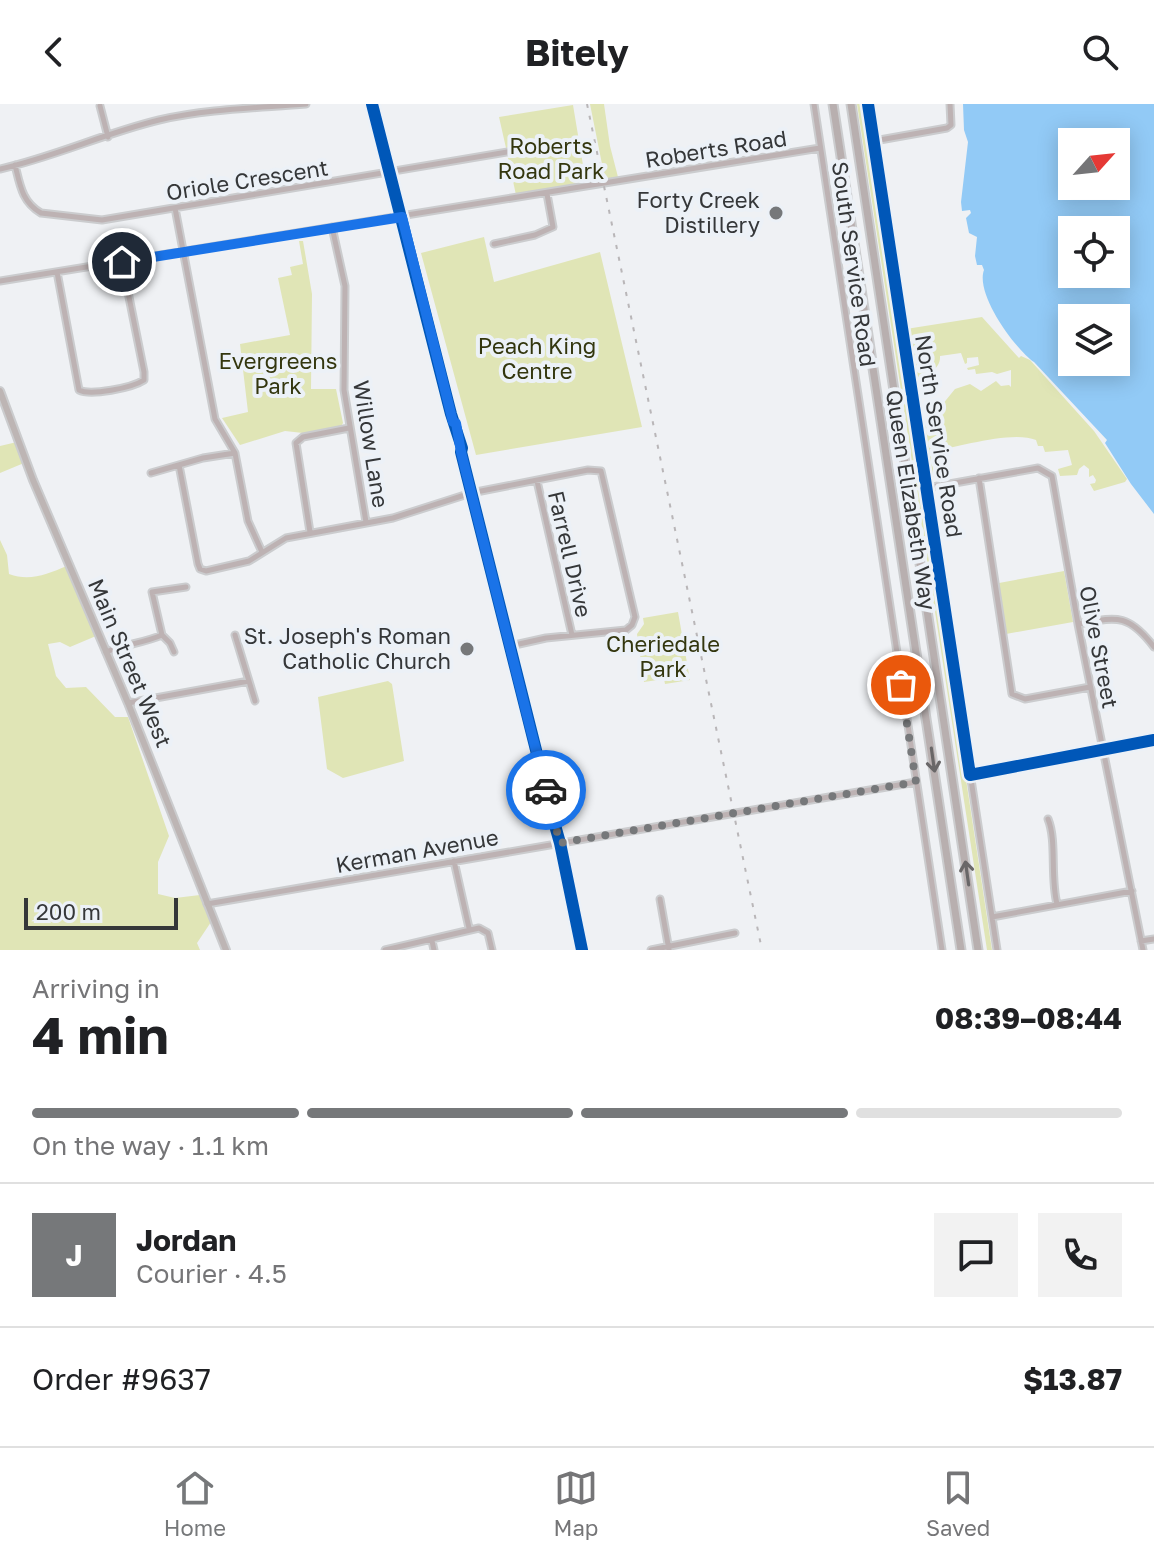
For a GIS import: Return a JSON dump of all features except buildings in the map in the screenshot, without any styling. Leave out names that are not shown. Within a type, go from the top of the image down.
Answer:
[{"type":"highway","name":"Queen Elizabeth Way","points":[[833,104],[961,950]]},
{"type":"highway","name":"Queen Elizabeth Way","points":[[851,104],[978,950]]},
{"type":"main road","points":[[372,104],[560,843],[582,950]]},
{"type":"main road","name":"Main Street West","points":[[0,391],[33,480],[128,703],[226,950]]},
{"type":"street","points":[[0,169],[155,121],[188,114],[306,104]]},
{"type":"street","name":"South Service Road","points":[[814,104],[942,950]]},
{"type":"street","name":"North Service Road","points":[[868,104],[997,950]]},
{"type":"street","points":[[874,141],[947,128],[951,125],[950,104]]},
{"type":"street","points":[[100,106],[108,137]]},
{"type":"street","name":"Roberts Road","points":[[0,281],[820,148]]},
{"type":"street","name":"Oriole Crescent","points":[[15,165],[26,202],[41,213],[102,220],[513,151]]},
{"type":"street","points":[[494,244],[535,235],[553,227],[547,194]]},
{"type":"street","points":[[175,208],[215,419],[235,453],[251,532],[262,552]]},
{"type":"street","name":"Willow Lane","points":[[332,227],[345,286],[343,380],[366,522]]},
{"type":"street","points":[[57,272],[79,390],[87,393],[127,387],[144,380],[144,372],[122,262]]},
{"type":"street","points":[[310,532],[296,443],[303,437],[349,428]]},
{"type":"street","points":[[151,473],[235,453]]},
{"type":"street","points":[[179,465],[198,564],[200,569],[206,571],[249,561],[286,538],[393,518],[471,493],[596,469],[601,471],[635,617],[632,625],[626,630],[572,635],[510,646]]},
{"type":"street","name":"Olive Street","points":[[927,488],[1038,468],[1050,472],[1143,950]]},
{"type":"street","points":[[979,478],[1012,694],[1025,699],[1090,687]]},
{"type":"street","name":"Farrell Drive","points":[[537,481],[572,635]]},
{"type":"street","points":[[174,652],[162,635],[152,592],[186,587]]},
{"type":"street","points":[[1078,624],[1121,618],[1139,628],[1154,647]]},
{"type":"street","points":[[106,652],[162,635]]},
{"type":"street","points":[[235,635],[255,701]]},
{"type":"street","points":[[128,703],[249,681]]},
{"type":"street","points":[[970,775],[1154,740]]},
{"type":"street","name":"Kerman Avenue","points":[[207,904],[916,782]]},
{"type":"street","points":[[1048,819],[1052,830],[1051,870],[1057,904]]},
{"type":"street","points":[[454,861],[469,928]]},
{"type":"street","points":[[992,917],[1132,891]]},
{"type":"street","points":[[660,899],[669,948]]},
{"type":"street","points":[[385,950],[432,941],[469,928],[484,928],[492,940],[492,950]]},
{"type":"street","points":[[651,950],[735,933]]},
{"type":"street","points":[[1141,941],[1154,939]]},
{"type":"street","points":[[432,941],[434,950]]},
{"type":"green space","points":[[590,104],[604,104],[618,177],[605,179]]},
{"type":"green space","points":[[857,104],[863,104],[992,950],[987,950]]},
{"type":"green space","name":"Roberts Road Park","points":[[573,105],[586,183],[516,195],[508,158],[520,157],[522,148],[517,144],[506,148],[499,117]]},
{"type":"green space","name":"Peach King Centre","points":[[484,237],[494,282],[600,252],[642,427],[476,455],[421,253]]},
{"type":"green space","name":"Evergreens Park","points":[[299,241],[303,241],[312,294],[311,389],[336,389],[343,423],[341,426],[303,433],[285,431],[240,445],[222,418],[248,412],[240,344],[290,335],[278,278],[292,275],[290,267],[303,264]]},
{"type":"green space","points":[[982,317],[1019,358],[1030,360],[1094,431],[1127,479],[1125,482],[1094,491],[1090,484],[1096,480],[1093,475],[1089,477],[1089,469],[1084,465],[1077,475],[1060,476],[1058,469],[1072,465],[1068,450],[1045,452],[1036,440],[1026,437],[985,440],[931,452],[934,477],[929,476],[921,424],[933,416],[955,389],[970,384],[981,391],[996,381],[1001,386],[1011,387],[1011,370],[976,374],[975,369],[967,368],[979,365],[978,357],[967,358],[965,364],[961,353],[940,356],[938,365],[932,371],[915,378],[906,329]]},
{"type":"green space","points":[[17,442],[24,463],[0,473],[0,446]]},
{"type":"green space","points":[[0,540],[7,555],[9,574],[31,577],[67,566],[96,636],[70,647],[60,642],[48,644],[56,676],[66,688],[86,687],[115,717],[128,717],[169,836],[158,862],[158,894],[175,898],[200,895],[211,922],[197,943],[200,950],[0,950]]},
{"type":"green space","points":[[1064,571],[1073,622],[1006,634],[999,583]]},
{"type":"green space","name":"Cheriedale Park","points":[[678,612],[690,680],[665,684],[664,679],[644,682],[637,634],[644,624],[643,618]]},
{"type":"green space","points":[[388,681],[392,684],[404,761],[343,778],[327,769],[318,697]]},
{"type":"water","points":[[963,104],[1154,104],[1154,514],[1131,484],[1105,443],[1107,440],[1017,346],[991,306],[985,293],[984,270],[982,265],[977,265],[975,256],[977,237],[969,233],[966,218],[971,213],[970,210],[962,211],[968,142],[964,130]]},
{"type":"railway","points":[[587,104],[762,950]]},
{"type":"cycle path","points":[[372,104],[462,448],[536,758],[560,843],[582,950]]},
{"type":"cycle path","points":[[868,104],[970,775],[1154,740]]},
{"type":"way so far","points":[[546,790],[560,843],[916,782],[901,685]]},
{"type":"place","name":"Forty Creek Distillery","points":[[776,213]]},
{"type":"place","name":"St. Joseph's Roman Catholic Church","points":[[467,649]]},
{"type":"route","points":[[122,262],[402,217],[530,727],[540,756],[546,790]]}]
